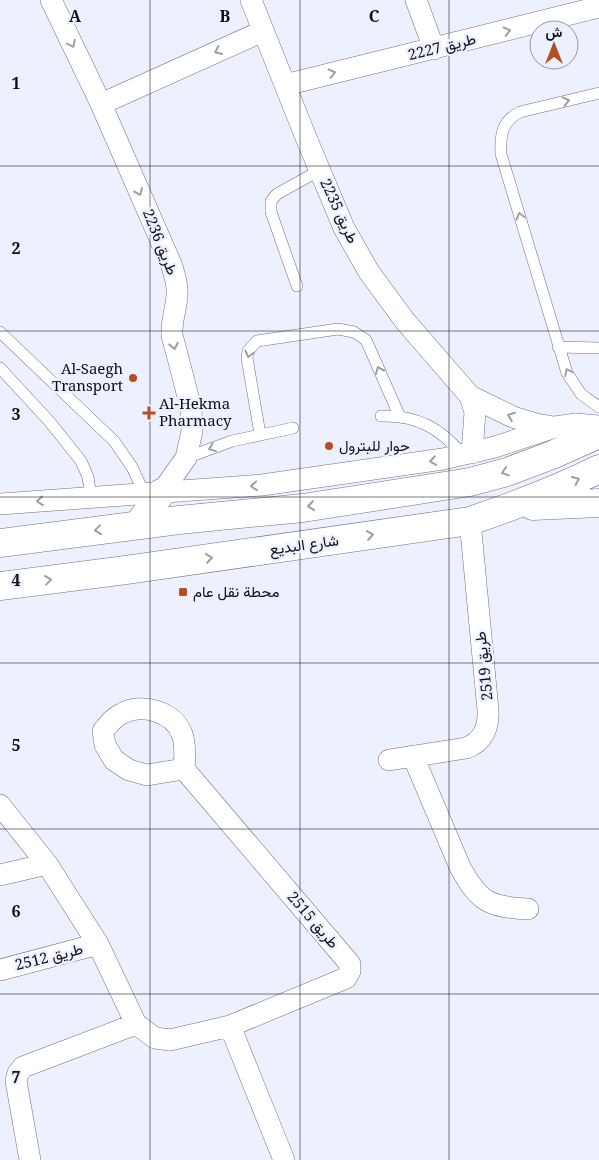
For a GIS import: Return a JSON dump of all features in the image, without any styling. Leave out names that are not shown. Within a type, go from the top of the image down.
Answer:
[{"type":"main road","points":[[0,543],[303,508],[470,482],[507,472],[599,434]]},
{"type":"main road","name":"شارع البديع","points":[[0,586],[470,521],[514,506],[599,469]]},
{"type":"main road","points":[[138,526],[152,493]]},
{"type":"main road","points":[[514,506],[599,503]]},
{"type":"street","name":"طريق 2236","points":[[51,0],[101,104],[171,264],[176,280],[177,295],[171,324],[172,336],[191,408],[192,431],[186,458],[152,493]]},
{"type":"street","name":"طريق 2235","points":[[251,0],[344,228],[369,272],[406,321],[470,396],[514,417],[536,424],[555,427]]},
{"type":"street","points":[[416,0],[434,49]]},
{"type":"street","name":"طريق 2227","points":[[285,85],[599,8]]},
{"type":"street","points":[[101,104],[262,30]]},
{"type":"street","points":[[468,454],[475,412],[470,396]]},
{"type":"street","points":[[0,504],[262,485],[468,454],[519,440],[555,427],[576,424],[599,426]]},
{"type":"street","name":"طريق 2519","points":[[389,760],[466,748],[474,745],[486,729],[488,720],[470,521]]},
{"type":"street","points":[[414,756],[460,867],[469,884],[483,899],[502,907],[528,909]]},
{"type":"street","name":"طريق 2515","points":[[0,805],[47,864],[98,944],[136,1024],[155,1038],[170,1040],[230,1026],[346,978],[350,972],[350,964],[184,769]]},
{"type":"street","points":[[0,875],[47,864]]},
{"type":"street","name":"طريق 2512","points":[[0,970],[98,944]]},
{"type":"street","points":[[30,1160],[16,1080],[18,1073],[23,1067],[136,1024]]},
{"type":"street","points":[[230,1026],[284,1160]]},
{"type":"lane","points":[[599,93],[520,112],[511,117],[501,135],[501,154],[567,373],[581,394],[599,407]]},
{"type":"lane","points":[[298,286],[270,212],[271,201],[277,194],[320,170]]},
{"type":"lane","points":[[260,434],[247,364],[248,351],[252,345],[257,341],[338,329],[354,332],[366,340],[399,415]]},
{"type":"lane","points":[[0,332],[114,441],[152,493]]},
{"type":"lane","points":[[558,347],[599,348]]},
{"type":"lane","points":[[0,368],[81,460],[88,477],[91,497]]},
{"type":"lane","points":[[380,416],[399,415],[415,419],[443,434],[468,454]]},
{"type":"lane","points":[[186,458],[219,445],[260,434],[293,428]]},
{"type":"place","name":"Al-Saegh Transport","points":[[133,378]]},
{"type":"place","name":"Al-Hekma Pharmacy","points":[[149,413]]},
{"type":"place","name":"حوار للبترول","points":[[329,446]]},
{"type":"place","name":"محطة نقل عام","points":[[183,592]]}]
